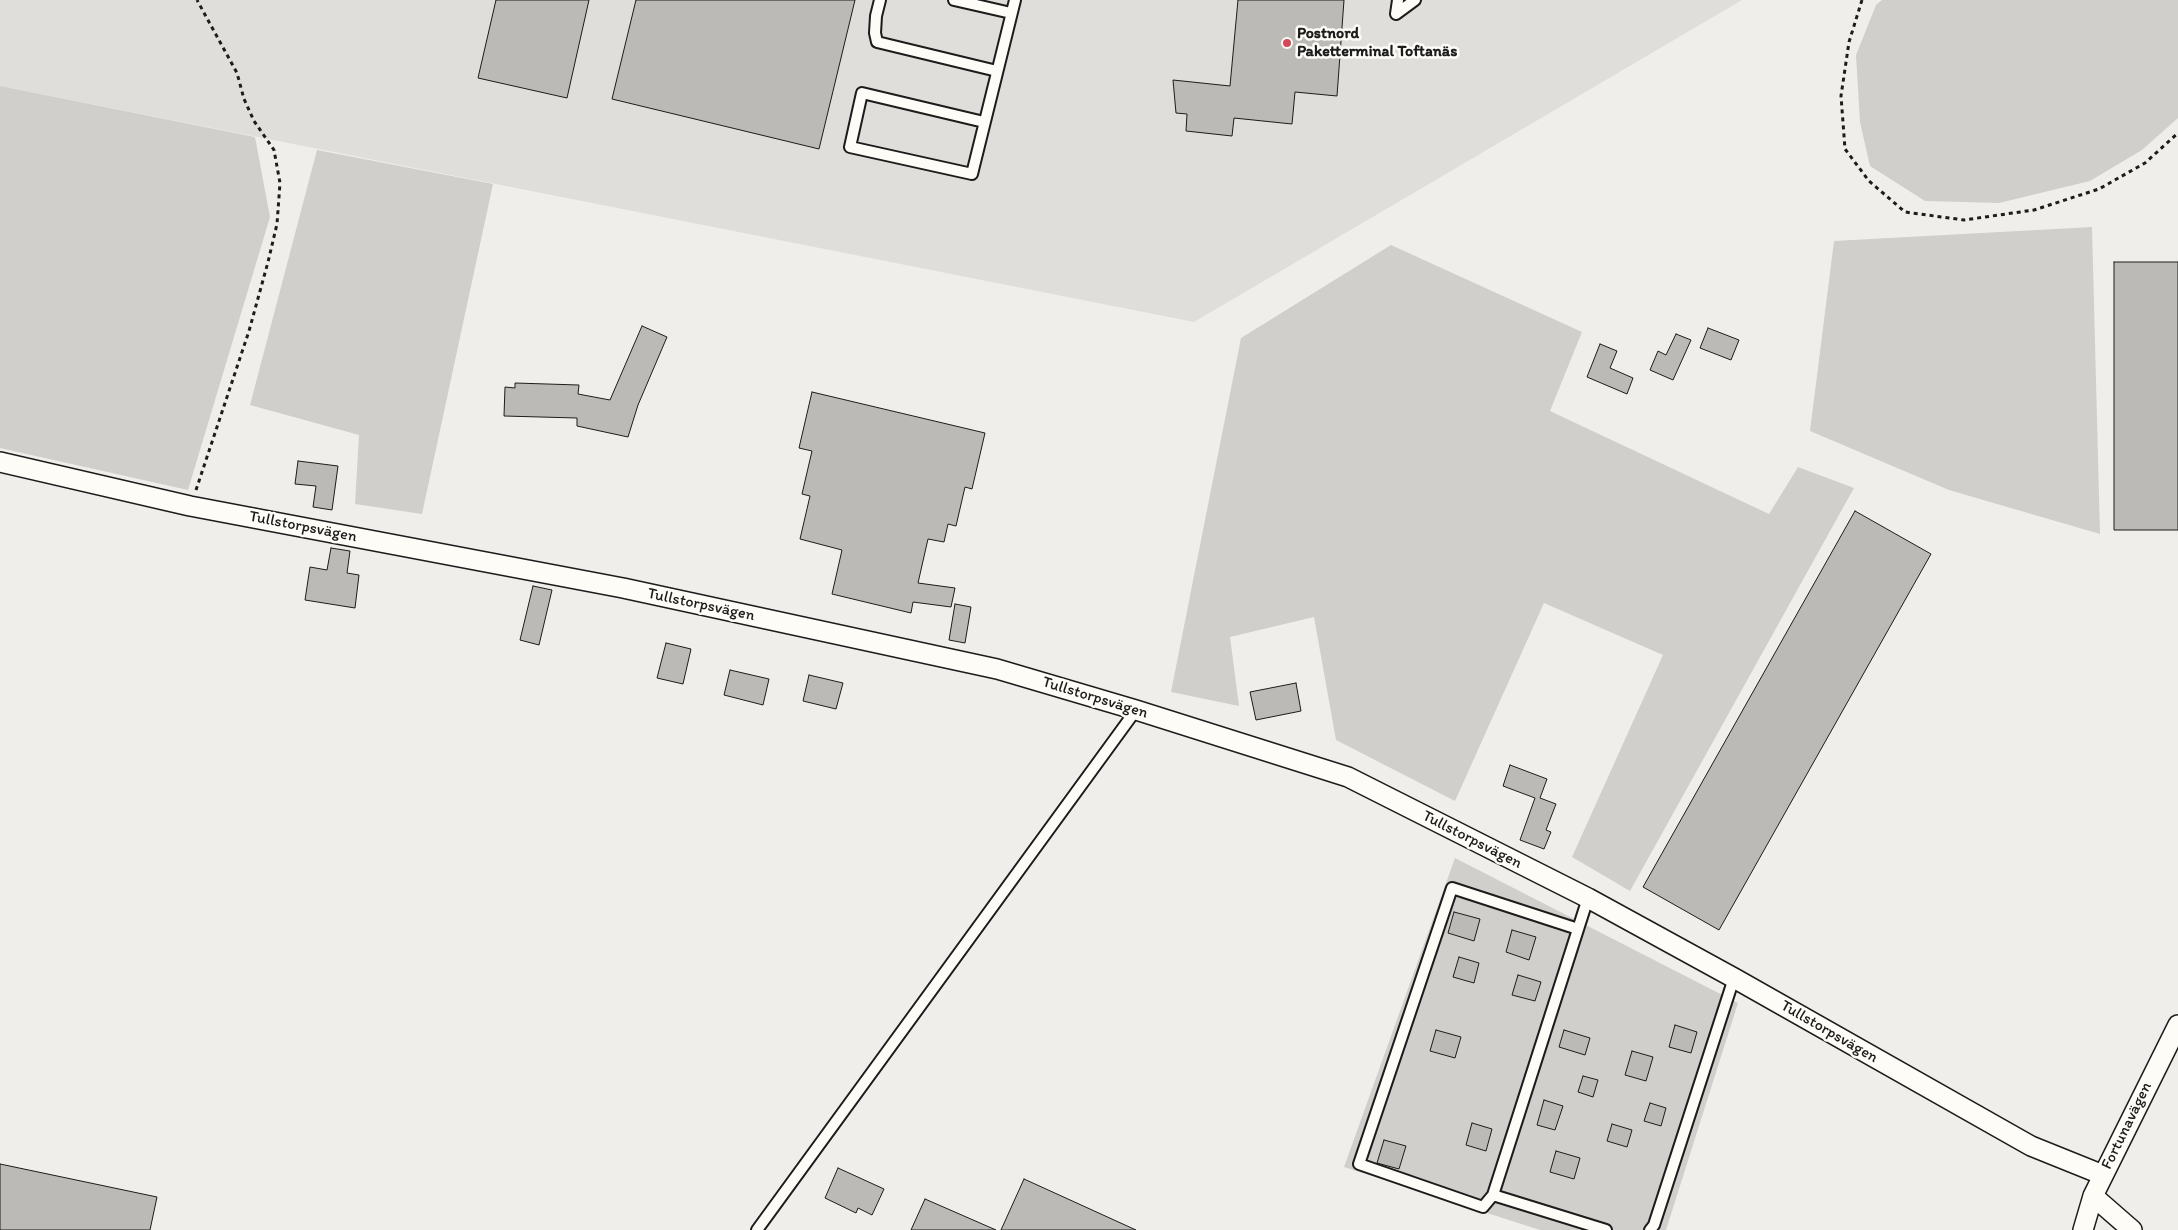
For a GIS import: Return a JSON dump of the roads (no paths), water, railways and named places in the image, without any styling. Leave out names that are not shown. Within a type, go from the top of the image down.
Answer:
[{"type":"street","name":"Tullstorpsvägen","points":[[0,462],[190,506],[680,600],[997,669],[1136,710],[1348,777],[1588,898],[1734,978],[2031,1146],[2104,1174]]},
{"type":"street","name":"Fortunavägen","points":[[2083,1230],[2093,1196],[2178,1025]]},
{"type":"street","points":[[2093,1196],[2132,1230]]},
{"type":"lane","points":[[880,0],[876,16],[875,33],[877,42],[997,71]]},
{"type":"lane","points":[[954,0],[1011,14]]},
{"type":"lane","points":[[984,122],[862,93],[850,146],[972,174],[1015,0]]},
{"type":"lane","points":[[1398,0],[1396,14],[1415,0]]},
{"type":"lane","points":[[757,1230],[1136,710]]},
{"type":"lane","points":[[1578,929],[1452,888],[1359,1164],[1484,1207],[1494,1195],[1588,898]]},
{"type":"lane","points":[[1650,1230],[1654,1225],[1734,978]]},
{"type":"lane","points":[[1494,1195],[1606,1230]]},
{"type":"place","name":"Postnord Paketterminal Toftanäs","points":[[1287,43]]}]
